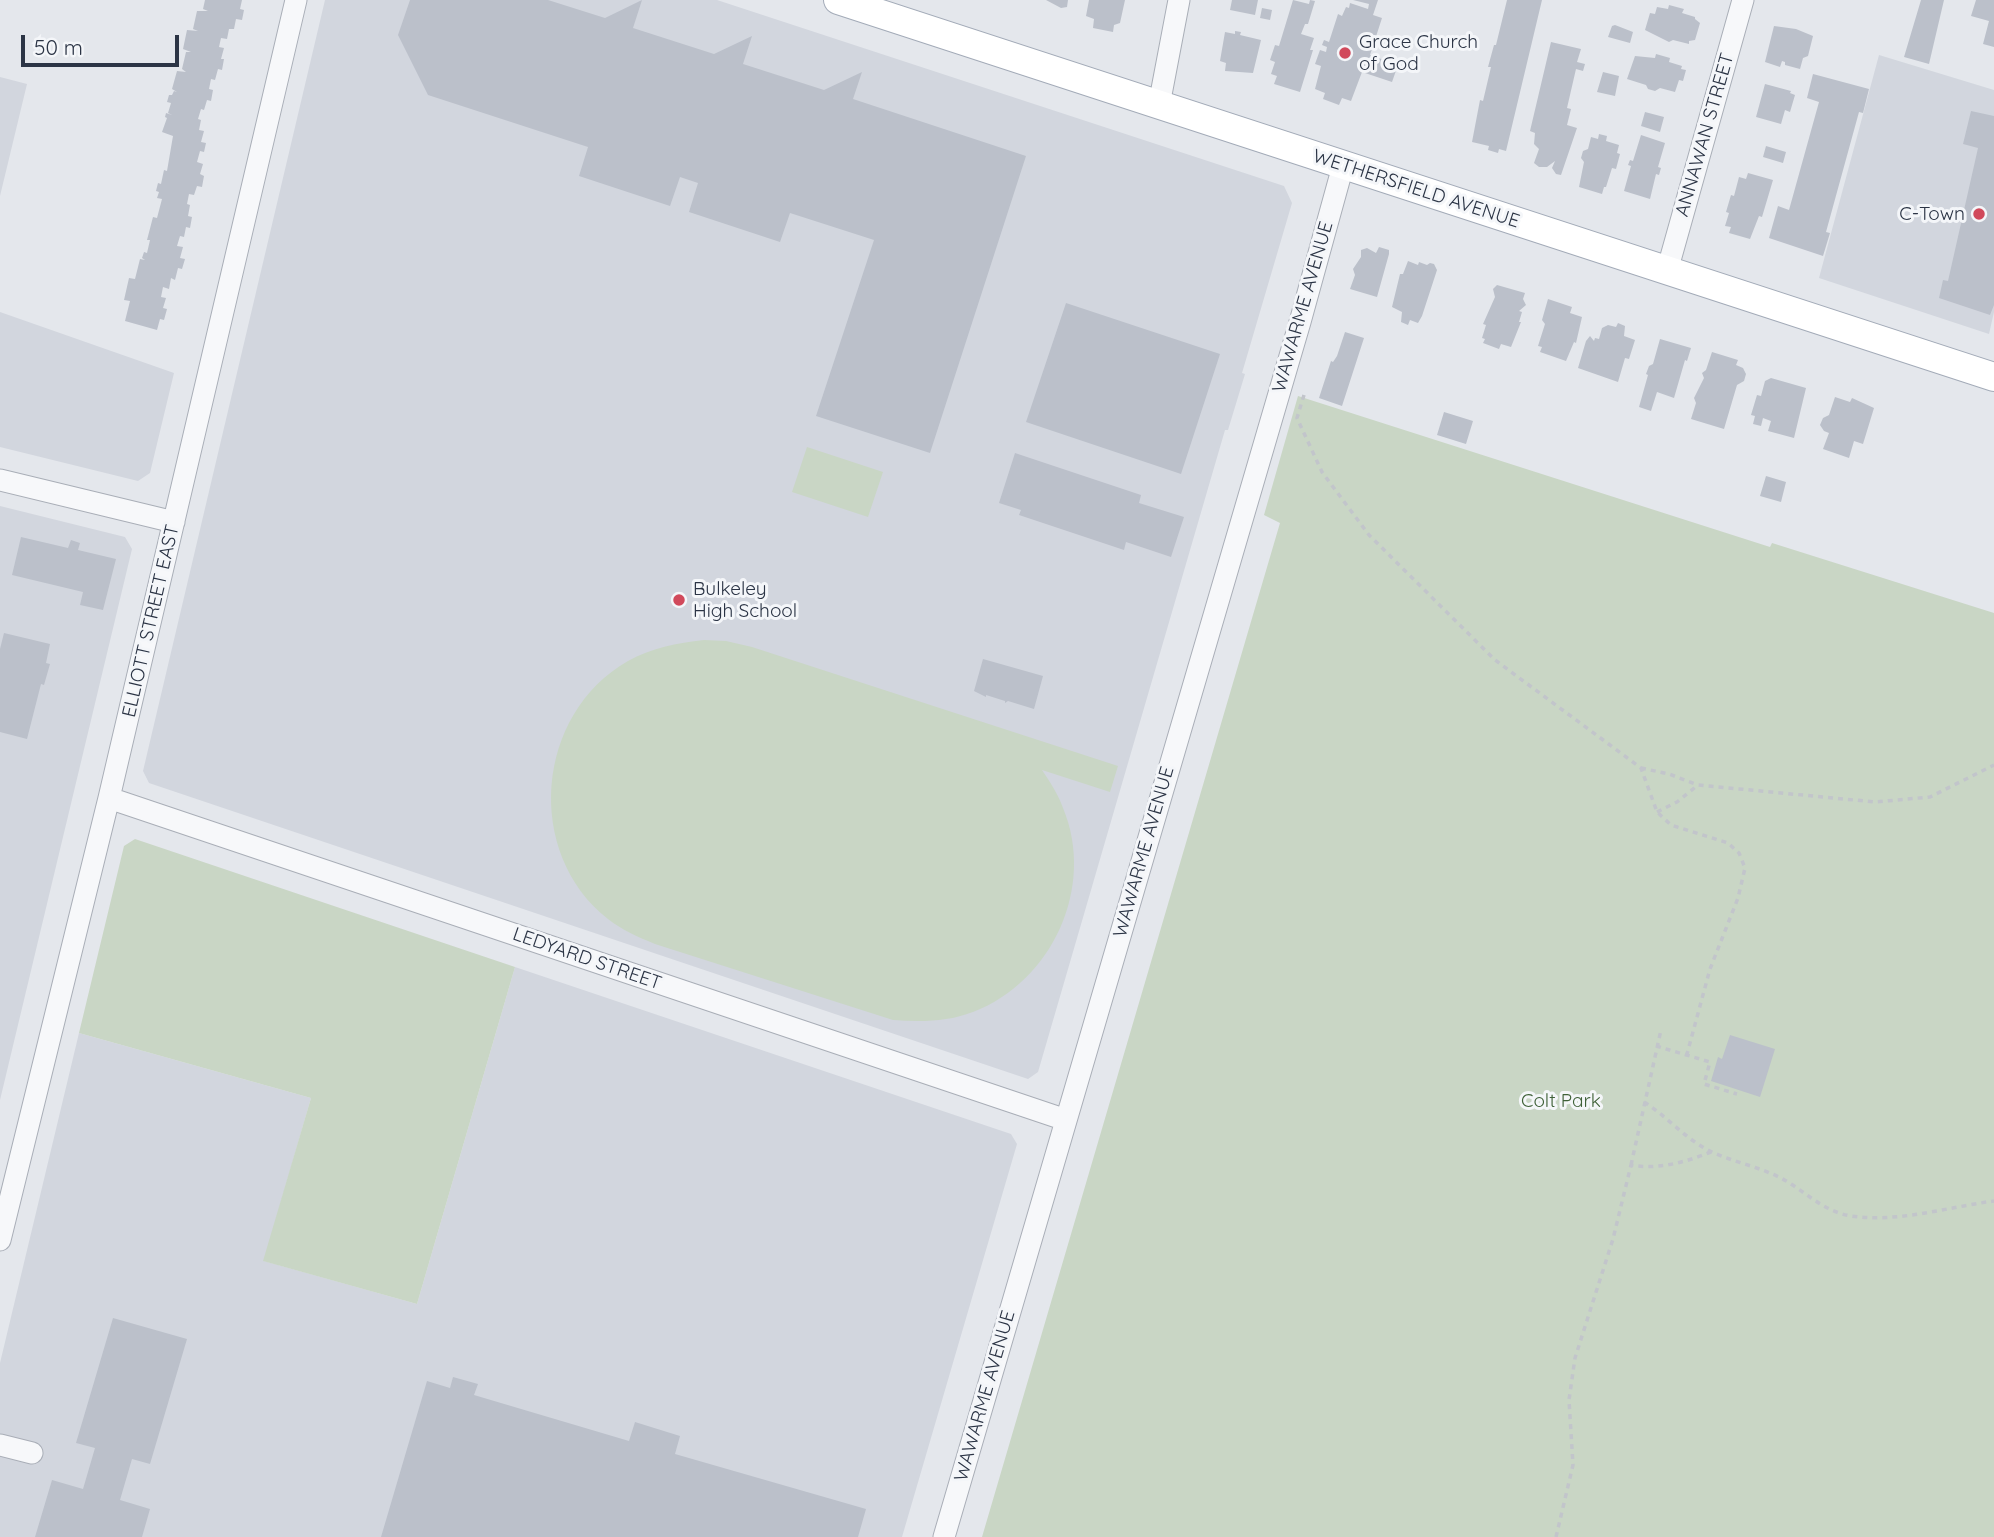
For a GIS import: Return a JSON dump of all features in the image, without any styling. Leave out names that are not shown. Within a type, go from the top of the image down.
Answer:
[{"type":"main road","name":"WETHERSFIELD AVENUE","points":[[838,0],[1994,377]]},
{"type":"street","name":"ELLIOTT STREET EAST","points":[[0,1240],[109,798],[296,0]]},
{"type":"street","points":[[1159,105],[1180,0]]},
{"type":"street","name":"ANNAWAN STREET","points":[[1667,271],[1743,0]]},
{"type":"street","name":"WAWARME AVENUE","points":[[944,1537],[1343,166]]},
{"type":"street","points":[[0,480],[174,522]]},
{"type":"street","name":"LEDYARD STREET","points":[[109,798],[1066,1120]]},
{"type":"street","points":[[0,1445],[32,1453]]},
{"type":"path","points":[[1304,395],[1297,418],[1309,448],[1322,472],[1369,535],[1496,660],[1642,768],[1669,774],[1698,785],[1875,802],[1930,797],[1994,765]]},
{"type":"path","points":[[1642,768],[1657,812],[1671,825],[1728,843],[1738,853],[1745,868],[1738,898],[1710,969],[1687,1054]]},
{"type":"path","points":[[1657,812],[1677,802],[1698,785]]},
{"type":"path","points":[[1556,1537],[1573,1465],[1569,1400],[1575,1359],[1613,1239],[1661,1030]]},
{"type":"path","points":[[1656,1046],[1710,1062],[1704,1084],[1737,1094]]},
{"type":"path","points":[[1644,1102],[1711,1152],[1760,1168],[1791,1184],[1825,1208],[1851,1216],[1892,1217],[1994,1201]]},
{"type":"path","points":[[1631,1165],[1667,1165],[1711,1152]]},
{"type":"shaded area","name":"Bulkeley High School","points":[[325,0],[717,0],[1284,186],[1292,203],[1242,373],[1245,374],[1228,430],[1225,430],[1038,1072],[1028,1079],[149,783],[143,771]]},
{"type":"shaded area","points":[[1879,55],[1994,90],[1994,312],[1989,334],[1819,278]]},
{"type":"shaded area","points":[[0,77],[27,84],[0,196]]},
{"type":"shaded area","points":[[0,312],[174,373],[150,473],[138,481],[0,447]]},
{"type":"shaded area","points":[[0,506],[125,537],[132,549],[0,1100]]},
{"type":"shaded area","points":[[515,967],[1011,1134],[1017,1144],[902,1537],[0,1537],[0,1363],[79,1033],[311,1098],[264,1261],[417,1304]]},
{"type":"green space","name":"Colt Park","points":[[1298,396],[1770,547],[1772,543],[1994,613],[1994,1537],[982,1537],[1280,523],[1264,515]]},
{"type":"green space","points":[[807,447],[883,472],[868,517],[792,492]]},
{"type":"green space","points":[[704,640],[726,641],[752,647],[1118,766],[1110,792],[1042,770],[1063,808],[1072,838],[1074,869],[1070,899],[1060,928],[1045,955],[1025,979],[1001,998],[973,1012],[934,1020],[893,1020],[655,944],[613,923],[581,891],[563,858],[553,822],[552,785],[559,749],[574,714],[597,685],[628,661],[664,647]]},
{"type":"green space","points":[[135,839],[515,967],[417,1304],[263,1261],[311,1098],[79,1033],[124,846]]},
{"type":"building","points":[[205,0],[242,0],[240,9],[244,10],[242,20],[236,19],[234,29],[229,29],[227,39],[221,38],[219,47],[224,48],[222,70],[218,69],[215,80],[211,79],[211,101],[207,100],[198,119],[201,120],[199,130],[204,131],[201,142],[206,143],[197,162],[203,164],[200,174],[204,176],[202,187],[197,186],[194,195],[189,194],[188,216],[192,217],[190,228],[186,227],[184,237],[180,236],[177,246],[183,247],[180,258],[185,259],[182,269],[178,268],[175,280],[171,278],[169,289],[163,287],[161,297],[166,298],[163,308],[167,309],[157,330],[125,321],[130,301],[124,300],[129,278],[135,279],[140,259],[145,260],[142,258],[144,252],[147,253],[150,240],[147,240],[153,217],[157,218],[162,199],[157,198],[159,192],[156,191],[158,183],[161,184],[164,170],[167,171],[173,136],[162,132],[166,113],[172,115],[168,113],[171,103],[167,102],[169,95],[177,92],[172,89],[177,71],[186,72],[182,69],[186,52],[191,52],[183,49],[187,30],[198,31],[193,29],[197,11],[208,11],[203,9]]},
{"type":"building","points":[[410,0],[548,0],[605,18],[642,0],[633,28],[714,54],[752,36],[743,64],[824,90],[862,72],[853,99],[1026,156],[930,453],[816,416],[874,240],[790,213],[780,242],[689,212],[698,183],[680,177],[670,206],[579,176],[588,147],[428,95],[398,35]]},
{"type":"building","points":[[1046,0],[1068,0],[1067,7],[1061,8]]},
{"type":"building","points":[[1089,0],[1125,0],[1120,23],[1114,25],[1113,32],[1093,28],[1094,19],[1086,16]]},
{"type":"building","points":[[1232,0],[1258,0],[1255,15],[1230,10]]},
{"type":"building","points":[[1293,0],[1309,4],[1310,0],[1315,1],[1308,24],[1305,24],[1301,34],[1314,38],[1300,92],[1274,84],[1277,76],[1271,74],[1275,62],[1270,60],[1275,45],[1279,46]]},
{"type":"building","name":"Grace Church of God","points":[[1353,0],[1378,0],[1373,15],[1382,18],[1370,55],[1398,65],[1392,82],[1362,72],[1351,101],[1342,98],[1339,105],[1323,99],[1325,93],[1315,89],[1321,66],[1315,64],[1320,50],[1326,52],[1327,47],[1322,45],[1324,40],[1329,42],[1338,14],[1342,16],[1350,3],[1368,9],[1369,4]]},
{"type":"building","points":[[1507,0],[1542,0],[1506,151],[1499,149],[1498,153],[1488,150],[1489,146],[1472,142],[1480,100],[1483,101],[1491,67],[1488,67]]},
{"type":"building","points":[[1921,0],[1944,0],[1929,64],[1904,57]]},
{"type":"building","points":[[1976,0],[1994,0],[1994,47],[1983,44],[1989,21],[1971,16]]},
{"type":"building","points":[[1669,5],[1684,9],[1682,13],[1695,17],[1700,23],[1695,40],[1689,41],[1689,44],[1673,40],[1669,42],[1645,30],[1650,13],[1655,14],[1657,7],[1668,9]]},
{"type":"building","points":[[1262,8],[1272,10],[1270,20],[1260,18]]},
{"type":"building","points":[[1615,25],[1633,32],[1630,43],[1608,37]]},
{"type":"building","points":[[1774,26],[1796,29],[1813,36],[1808,56],[1803,58],[1800,69],[1785,65],[1782,61],[1780,67],[1765,62]]},
{"type":"building","points":[[1235,31],[1241,32],[1240,35],[1261,40],[1253,73],[1225,71],[1226,63],[1220,61],[1225,32],[1235,34]]},
{"type":"building","points":[[1551,42],[1581,49],[1577,62],[1585,64],[1583,71],[1576,69],[1567,108],[1571,109],[1567,125],[1577,128],[1561,175],[1556,174],[1552,168],[1555,161],[1547,167],[1539,167],[1534,163],[1539,149],[1534,144],[1535,133],[1530,131]]},
{"type":"building","points":[[1656,54],[1670,58],[1669,62],[1686,70],[1683,81],[1679,80],[1675,92],[1660,88],[1655,91],[1627,79],[1635,56],[1655,58]]},
{"type":"building","points":[[1603,72],[1619,76],[1615,96],[1597,92]]},
{"type":"building","points":[[1813,74],[1869,89],[1863,113],[1859,112],[1826,232],[1830,233],[1823,256],[1769,238],[1778,206],[1789,210],[1819,102],[1807,98]]},
{"type":"building","points":[[1765,84],[1791,91],[1790,93],[1795,95],[1790,112],[1785,110],[1781,124],[1756,117]]},
{"type":"building","name":"C-Town","points":[[1971,111],[1994,116],[1994,305],[1990,315],[1939,298],[1943,280],[1948,281],[1978,148],[1963,144]]},
{"type":"building","points":[[1645,112],[1664,117],[1660,132],[1641,126]]},
{"type":"building","points":[[1599,134],[1607,136],[1606,141],[1619,145],[1617,153],[1620,154],[1616,169],[1612,168],[1602,194],[1579,187],[1584,162],[1581,158],[1583,151],[1588,149],[1591,137],[1598,139]]},
{"type":"building","points":[[1641,135],[1665,143],[1658,167],[1661,168],[1659,175],[1656,174],[1650,199],[1624,191],[1631,166],[1628,165],[1630,160],[1633,161]]},
{"type":"building","points":[[1766,146],[1786,152],[1783,163],[1763,157]]},
{"type":"building","points":[[1748,173],[1773,180],[1762,217],[1759,216],[1750,239],[1729,233],[1731,227],[1725,226],[1731,195],[1734,196],[1739,177],[1746,179]]},
{"type":"building","points":[[1379,247],[1389,250],[1389,254],[1377,297],[1350,289],[1355,275],[1353,269],[1361,257],[1361,250],[1367,248],[1376,253]]},
{"type":"building","points":[[1408,261],[1418,265],[1419,262],[1434,264],[1437,270],[1422,316],[1418,323],[1410,320],[1408,325],[1401,322],[1402,312],[1392,307],[1400,274],[1403,274]]},
{"type":"building","points":[[1497,285],[1525,293],[1523,299],[1526,305],[1519,311],[1522,312],[1521,322],[1511,347],[1501,344],[1499,349],[1483,343],[1485,339],[1482,338],[1486,325],[1483,324],[1495,297],[1493,289]]},
{"type":"building","points":[[1548,299],[1572,307],[1570,313],[1582,317],[1576,343],[1574,342],[1566,361],[1540,352],[1542,347],[1538,346],[1545,324],[1542,320]]},
{"type":"building","points":[[1066,303],[1220,354],[1181,474],[1026,422]]},
{"type":"building","points":[[1618,323],[1625,326],[1624,336],[1635,340],[1629,359],[1625,358],[1618,382],[1578,368],[1590,336],[1594,341],[1595,338],[1599,339],[1602,328],[1608,325],[1616,327]]},
{"type":"building","points":[[1345,332],[1364,338],[1342,406],[1319,398],[1331,361],[1337,356]]},
{"type":"building","points":[[1660,339],[1691,348],[1674,398],[1657,392],[1651,411],[1639,407],[1648,375],[1646,374],[1649,366],[1653,364]]},
{"type":"building","points":[[1712,352],[1738,360],[1736,365],[1743,368],[1746,374],[1744,381],[1737,385],[1724,429],[1691,419],[1696,403],[1694,398]]},
{"type":"building","points":[[1771,378],[1806,388],[1794,438],[1768,431],[1771,421],[1763,418],[1761,426],[1753,424],[1755,416],[1751,415],[1757,395],[1761,396],[1765,381]]},
{"type":"building","points":[[1835,397],[1850,402],[1852,398],[1874,408],[1863,444],[1854,441],[1849,458],[1823,449],[1829,433],[1820,425],[1823,418],[1829,415]]},
{"type":"building","points":[[1444,412],[1473,421],[1466,444],[1437,435]]},
{"type":"building","points":[[1015,453],[1141,495],[1139,503],[1184,517],[1171,557],[1126,542],[1124,550],[1019,515],[1021,510],[999,503]]},
{"type":"building","points":[[1766,476],[1786,482],[1781,502],[1760,496]]},
{"type":"building","points":[[21,537],[68,548],[71,540],[80,543],[78,550],[116,559],[103,610],[80,605],[83,592],[12,575]]},
{"type":"building","points":[[4,633],[50,644],[46,663],[50,664],[44,685],[41,684],[27,739],[0,732],[0,649]]},
{"type":"building","points":[[983,659],[1043,676],[1034,709],[1008,701],[1005,703],[974,691]]},
{"type":"building","points":[[1730,1035],[1775,1049],[1760,1097],[1711,1081],[1718,1057],[1722,1059]]},
{"type":"building","points":[[113,1318],[187,1339],[150,1464],[132,1459],[120,1500],[150,1509],[142,1537],[35,1537],[52,1480],[83,1489],[95,1448],[76,1443]]},
{"type":"building","points":[[453,1377],[478,1384],[474,1395],[629,1441],[635,1422],[680,1436],[675,1454],[866,1509],[858,1537],[381,1537],[427,1381],[450,1388]]},
{"type":"place","name":"Grace Church of God","points":[[1345,53]]},
{"type":"place","name":"C-Town","points":[[1979,214]]},
{"type":"place","name":"Bulkeley High School","points":[[679,600]]}]
